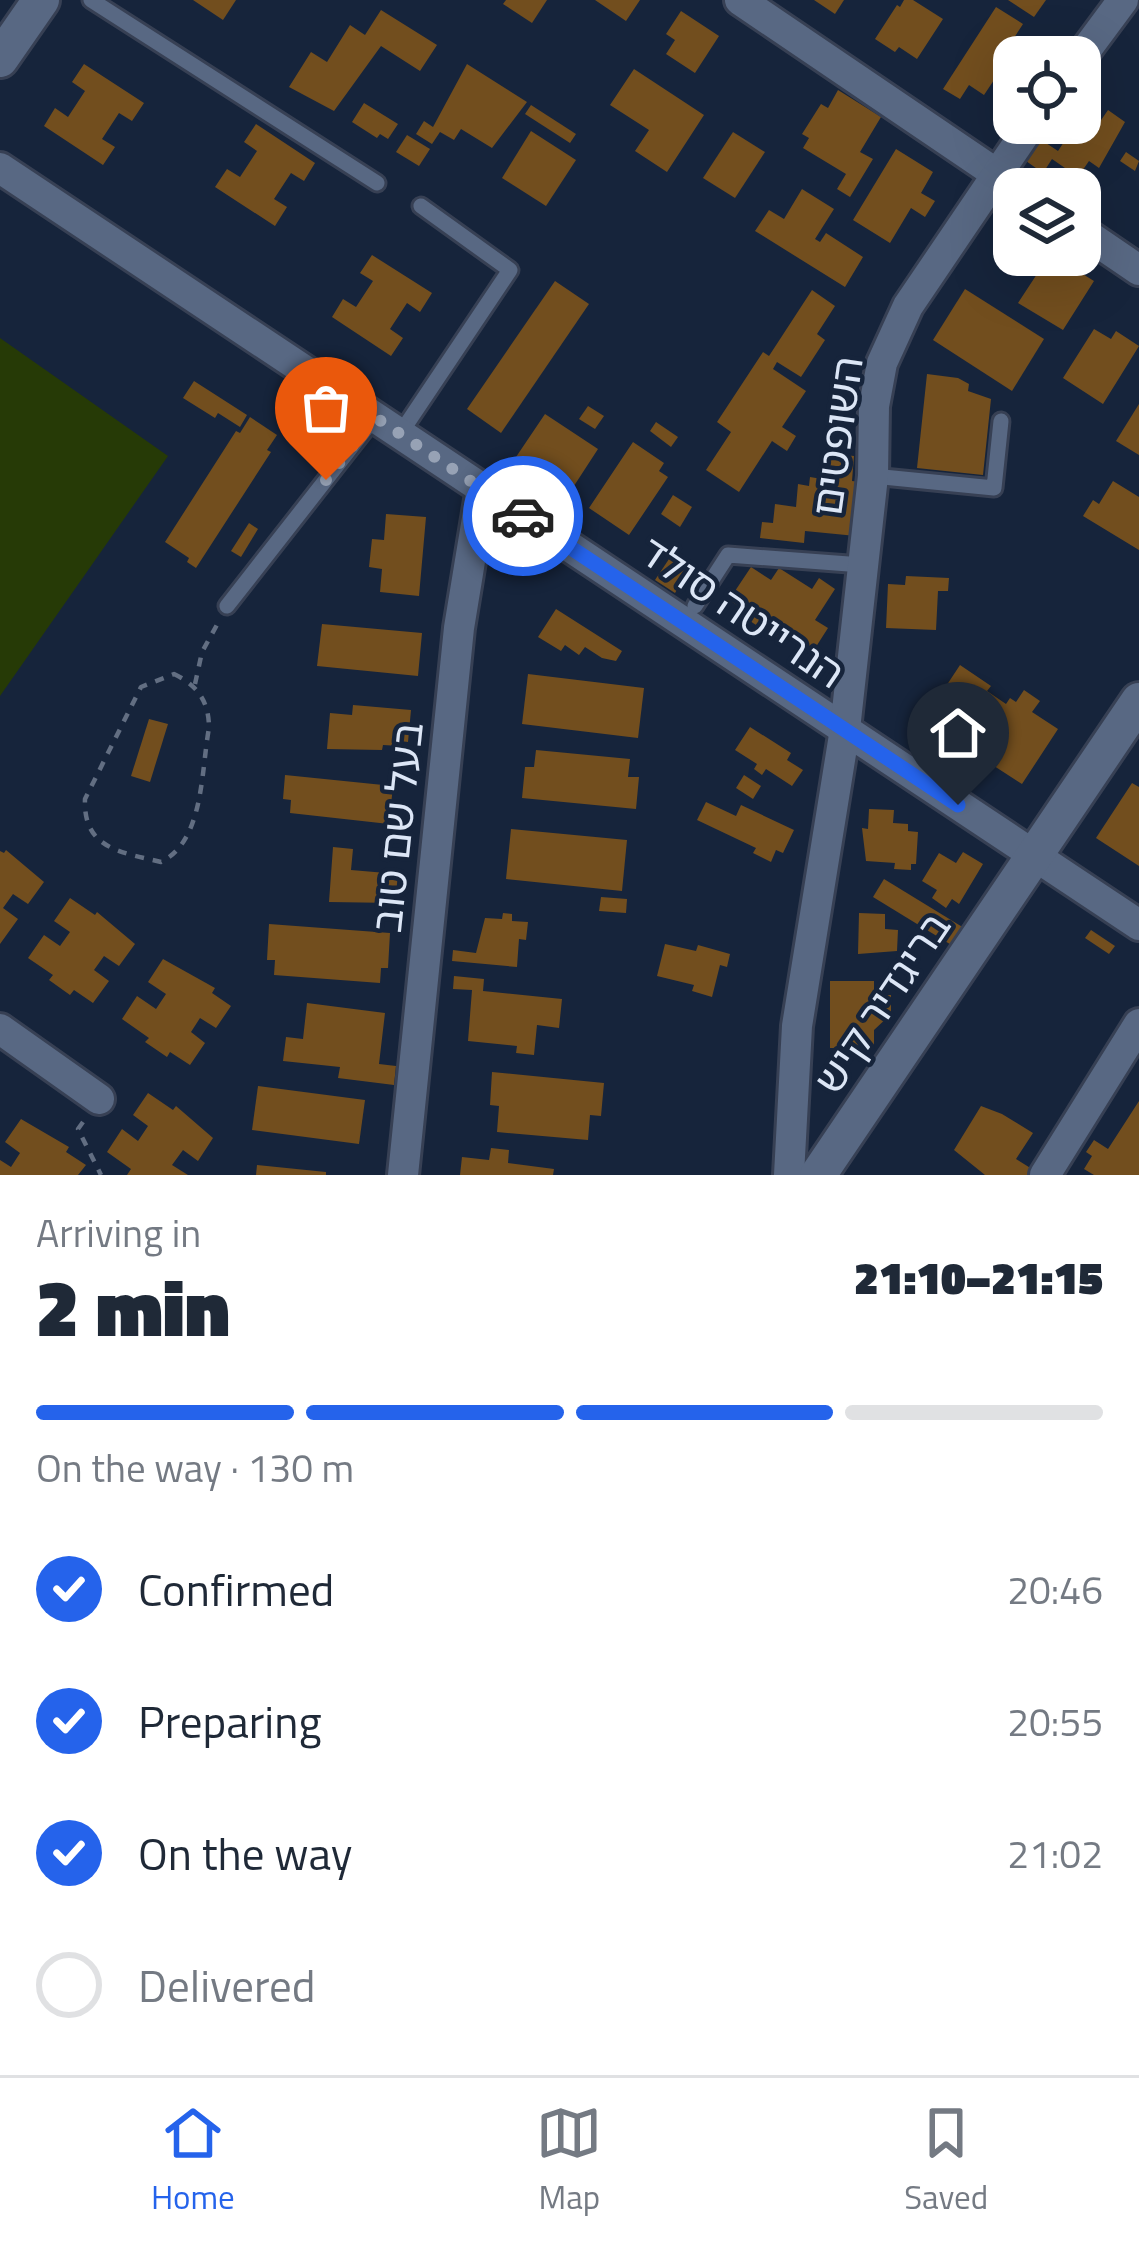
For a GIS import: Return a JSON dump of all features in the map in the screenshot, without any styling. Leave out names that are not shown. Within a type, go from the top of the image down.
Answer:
[{"type":"street","points":[[0,59],[41,0]]},
{"type":"street","points":[[740,0],[993,172]]},
{"type":"street","points":[[1096,36],[1123,0]]},
{"type":"street","name":"הנרייטה סולד","points":[[0,168],[1139,925]]},
{"type":"street","name":"השופטים","points":[[789,1175],[796,1026],[845,729],[872,476],[874,406],[882,363],[908,306],[993,199]]},
{"type":"street","points":[[1101,244],[1139,270]]},
{"type":"street","name":"בעל שם טוב","points":[[403,1175],[459,628],[482,488]]},
{"type":"street","name":"בריגדיר קיש","points":[[818,1175],[1139,701]]},
{"type":"street","points":[[1045,1175],[1130,1064],[1139,1024]]},
{"type":"street","points":[[0,1029],[99,1099]]},
{"type":"lane","points":[[91,0],[377,183]]},
{"type":"lane","points":[[227,606],[388,426],[510,270],[421,206]]},
{"type":"lane","points":[[872,476],[994,488],[1000,422]]},
{"type":"lane","points":[[695,606],[728,555],[862,565]]},
{"type":"path","points":[[195,684],[174,674],[141,687],[86,799],[84,819],[98,841],[161,862],[176,855],[189,837],[209,728],[209,713],[195,684],[202,652],[227,606]]},
{"type":"path","points":[[99,1099],[78,1130],[101,1175]]},
{"type":"green space","points":[[0,338],[168,456],[0,696]]},
{"type":"building","points":[[193,0],[236,0],[223,20]]},
{"type":"building","points":[[506,0],[547,0],[532,23],[503,4]]},
{"type":"building","points":[[595,0],[640,0],[626,21]]},
{"type":"building","points":[[814,0],[844,0],[835,14]]},
{"type":"building","points":[[904,0],[913,0],[943,19],[917,59],[875,39]]},
{"type":"building","points":[[1008,0],[1046,0],[1034,17]]},
{"type":"building","points":[[996,7],[1023,24],[1015,36],[993,36],[993,82],[984,95],[969,85],[960,99],[943,89]]},
{"type":"building","points":[[381,10],[437,45],[420,71],[381,46],[334,111],[289,87],[311,52],[327,62],[350,25],[365,35]]},
{"type":"building","points":[[681,11],[719,36],[695,73],[666,54],[675,40],[666,34]]},
{"type":"building","points":[[84,64],[144,103],[132,121],[119,113],[102,139],[115,147],[103,165],[44,126],[55,108],[68,117],[85,91],[72,82]]},
{"type":"building","points":[[467,64],[527,102],[492,148],[461,129],[454,140],[440,132],[432,144],[416,134],[424,121],[433,127]]},
{"type":"building","points":[[634,69],[704,115],[667,172],[635,151],[649,130],[610,105]]},
{"type":"building","points":[[838,90],[881,117],[860,152],[873,159],[850,197],[837,189],[846,174],[803,148],[809,138],[802,134],[821,104],[828,108]]},
{"type":"building","points":[[364,103],[398,124],[388,139],[380,134],[377,138],[352,122]]},
{"type":"building","points":[[531,105],[576,134],[570,143],[525,114]]},
{"type":"building","points":[[1108,110],[1125,122],[1099,168],[1089,161],[1084,168],[1065,168],[1052,159],[1046,168],[1036,168],[1026,161],[1037,144],[1058,151],[1063,144],[1101,144],[1101,120]]},
{"type":"building","points":[[256,124],[315,163],[304,181],[291,173],[274,199],[287,207],[275,226],[215,187],[227,169],[240,177],[257,151],[244,142]]},
{"type":"building","points":[[531,131],[576,160],[546,206],[502,178]]},
{"type":"building","points":[[733,132],[765,152],[735,198],[703,178]]},
{"type":"building","points":[[407,135],[430,149],[419,166],[396,152]]},
{"type":"building","points":[[896,149],[933,172],[921,193],[935,201],[925,217],[911,208],[890,243],[853,220]]},
{"type":"building","points":[[1126,152],[1139,161],[1135,171],[1120,161]]},
{"type":"building","points":[[802,189],[834,209],[815,239],[820,242],[826,233],[863,257],[845,287],[755,231],[769,210],[784,219]]},
{"type":"building","points":[[372,255],[432,293],[420,312],[407,303],[390,329],[403,338],[391,356],[332,317],[343,299],[356,307],[373,281],[360,273]]},
{"type":"building","points":[[1036,276],[1086,276],[1094,281],[1063,330],[1018,303]]},
{"type":"building","points":[[555,281],[589,304],[501,433],[467,409]]},
{"type":"building","points":[[965,289],[1044,339],[1012,391],[933,340]]},
{"type":"building","points":[[812,290],[835,306],[817,334],[825,340],[801,377],[777,362],[773,369],[806,391],[782,427],[796,436],[787,451],[772,441],[739,492],[706,470],[731,432],[717,422],[763,352],[769,356]]},
{"type":"building","points":[[1094,329],[1111,339],[1116,331],[1139,346],[1103,404],[1063,378]]},
{"type":"building","points":[[927,374],[958,378],[969,384],[968,391],[991,399],[983,475],[917,468]]},
{"type":"building","points":[[194,381],[247,415],[240,427],[183,398]]},
{"type":"building","points":[[1139,404],[1139,455],[1116,441]]},
{"type":"building","points":[[588,406],[604,416],[595,429],[579,419]]},
{"type":"building","points":[[545,414],[598,449],[570,492],[564,488],[557,499],[537,486],[544,476],[540,472],[532,483],[514,471],[521,460],[516,457]]},
{"type":"building","points":[[250,417],[277,435],[267,450],[271,452],[196,568],[165,542],[236,431],[240,433]]},
{"type":"building","points":[[656,422],[678,437],[671,447],[650,431]]},
{"type":"building","points":[[633,442],[664,463],[659,471],[668,477],[629,535],[589,508]]},
{"type":"building","points":[[824,453],[854,456],[852,481],[861,482],[856,536],[805,531],[804,543],[760,538],[762,522],[773,523],[775,504],[796,507],[798,484],[809,486],[810,477],[822,479]]},
{"type":"building","points":[[1113,481],[1139,497],[1139,550],[1083,516],[1093,500],[1099,504]]},
{"type":"building","points":[[673,495],[692,507],[680,527],[661,514]]},
{"type":"building","points":[[386,514],[426,517],[419,596],[380,592],[382,569],[369,567],[372,539],[384,540]]},
{"type":"building","points":[[249,523],[258,529],[241,557],[231,551]]},
{"type":"building","points":[[675,550],[694,563],[675,593],[655,580]]},
{"type":"building","points":[[751,567],[771,580],[779,568],[812,589],[819,578],[835,589],[815,620],[828,628],[812,653],[786,636],[782,642],[729,600]]},
{"type":"building","points":[[906,576],[949,578],[948,591],[938,591],[936,630],[886,628],[888,584],[905,585]]},
{"type":"building","points":[[556,609],[622,651],[616,661],[585,647],[579,655],[565,645],[561,651],[538,637]]},
{"type":"building","points":[[322,624],[422,633],[418,676],[317,666]]},
{"type":"building","points":[[960,665],[991,686],[987,691],[1006,704],[1010,698],[1016,702],[1024,690],[1040,701],[1032,712],[1058,729],[1022,784],[974,753],[981,743],[966,733],[959,743],[927,715]]},
{"type":"building","points":[[528,674],[644,688],[638,738],[522,724]]},
{"type":"building","points":[[353,705],[411,710],[408,742],[383,745],[382,750],[327,749],[330,713],[352,715]]},
{"type":"building","points":[[149,719],[168,724],[150,782],[131,776]]},
{"type":"building","points":[[750,727],[791,753],[787,760],[803,770],[792,786],[766,769],[762,775],[754,769],[757,764],[735,750]]},
{"type":"building","points":[[536,750],[630,759],[628,777],[639,777],[636,809],[522,798],[525,767],[534,767]]},
{"type":"building","points":[[285,775],[393,786],[389,824],[290,813],[291,800],[283,799]]},
{"type":"building","points":[[744,775],[761,786],[753,799],[736,788]]},
{"type":"building","points":[[1132,783],[1139,787],[1139,866],[1096,838]]},
{"type":"building","points":[[706,802],[736,816],[741,805],[794,830],[783,853],[776,850],[771,862],[753,853],[756,848],[697,820]]},
{"type":"building","points":[[869,809],[894,810],[893,823],[908,824],[908,831],[918,832],[916,864],[911,864],[911,870],[894,869],[895,863],[866,861],[862,828],[868,829]]},
{"type":"building","points":[[511,829],[627,840],[622,891],[506,879]]},
{"type":"building","points":[[333,847],[353,849],[351,870],[398,874],[395,903],[329,902]]},
{"type":"building","points":[[6,850],[44,882],[28,904],[13,894],[3,908],[18,919],[0,944],[0,851]]},
{"type":"building","points":[[963,852],[983,864],[959,904],[952,899],[946,908],[932,898],[937,890],[922,881],[939,853],[956,863]]},
{"type":"building","points":[[884,879],[964,928],[953,946],[873,897]]},
{"type":"building","points":[[601,897],[627,899],[626,913],[599,911]]},
{"type":"building","points":[[70,898],[97,912],[135,944],[119,966],[104,956],[94,970],[109,981],[93,1003],[74,990],[70,995],[49,980],[53,975],[28,958],[44,935],[60,946],[70,932],[54,921]]},
{"type":"building","points":[[503,913],[512,914],[512,921],[528,922],[526,940],[519,939],[517,967],[452,961],[453,950],[476,953],[485,918],[502,919]]},
{"type":"building","points":[[859,913],[885,914],[885,929],[898,930],[897,951],[858,954]]},
{"type":"building","points":[[269,924],[390,933],[388,968],[381,968],[380,983],[274,975],[275,960],[267,960]]},
{"type":"building","points":[[1091,930],[1115,946],[1109,954],[1085,938]]},
{"type":"building","points":[[665,944],[696,951],[698,945],[730,954],[727,967],[720,965],[712,997],[692,991],[694,985],[657,976]]},
{"type":"building","points":[[163,959],[215,988],[212,993],[231,1006],[216,1028],[200,1018],[191,1032],[205,1043],[190,1065],[170,1052],[167,1057],[122,1019],[137,996],[156,1009],[166,994],[148,982]]},
{"type":"building","points":[[454,976],[484,979],[483,991],[562,999],[559,1028],[537,1025],[534,1055],[516,1053],[517,1046],[468,1041],[472,990],[453,989]]},
{"type":"building","points":[[830,981],[874,981],[874,995],[891,995],[891,1014],[874,1030],[874,1048],[830,1048]]},
{"type":"building","points":[[307,1003],[385,1013],[379,1064],[396,1066],[394,1085],[338,1078],[340,1067],[283,1061],[286,1037],[303,1039]]},
{"type":"building","points":[[492,1072],[604,1083],[601,1116],[590,1115],[588,1140],[497,1132],[499,1106],[490,1105]]},
{"type":"building","points":[[258,1086],[365,1100],[359,1144],[252,1130]]},
{"type":"building","points":[[148,1093],[173,1110],[176,1106],[213,1138],[198,1161],[183,1150],[172,1165],[188,1175],[127,1175],[131,1169],[107,1152],[122,1129],[138,1141],[148,1126],[133,1115]]},
{"type":"building","points":[[1139,1101],[1139,1175],[1094,1175],[1084,1169],[1092,1156],[1086,1152],[1094,1140],[1108,1149]]},
{"type":"building","points":[[981,1106],[1033,1133],[1016,1159],[1032,1169],[1028,1175],[985,1175],[954,1150]]},
{"type":"building","points":[[21,1119],[69,1147],[66,1152],[86,1165],[78,1175],[0,1175],[0,1160],[11,1167],[20,1153],[5,1142]]},
{"type":"building","points":[[491,1148],[509,1150],[508,1163],[554,1169],[553,1175],[460,1175],[462,1157],[489,1160]]},
{"type":"building","points":[[257,1165],[326,1172],[326,1175],[256,1175]]},
{"type":"way so far","points":[[326,480],[375,417],[523,516]]},
{"type":"route","points":[[523,516],[958,805]]}]
